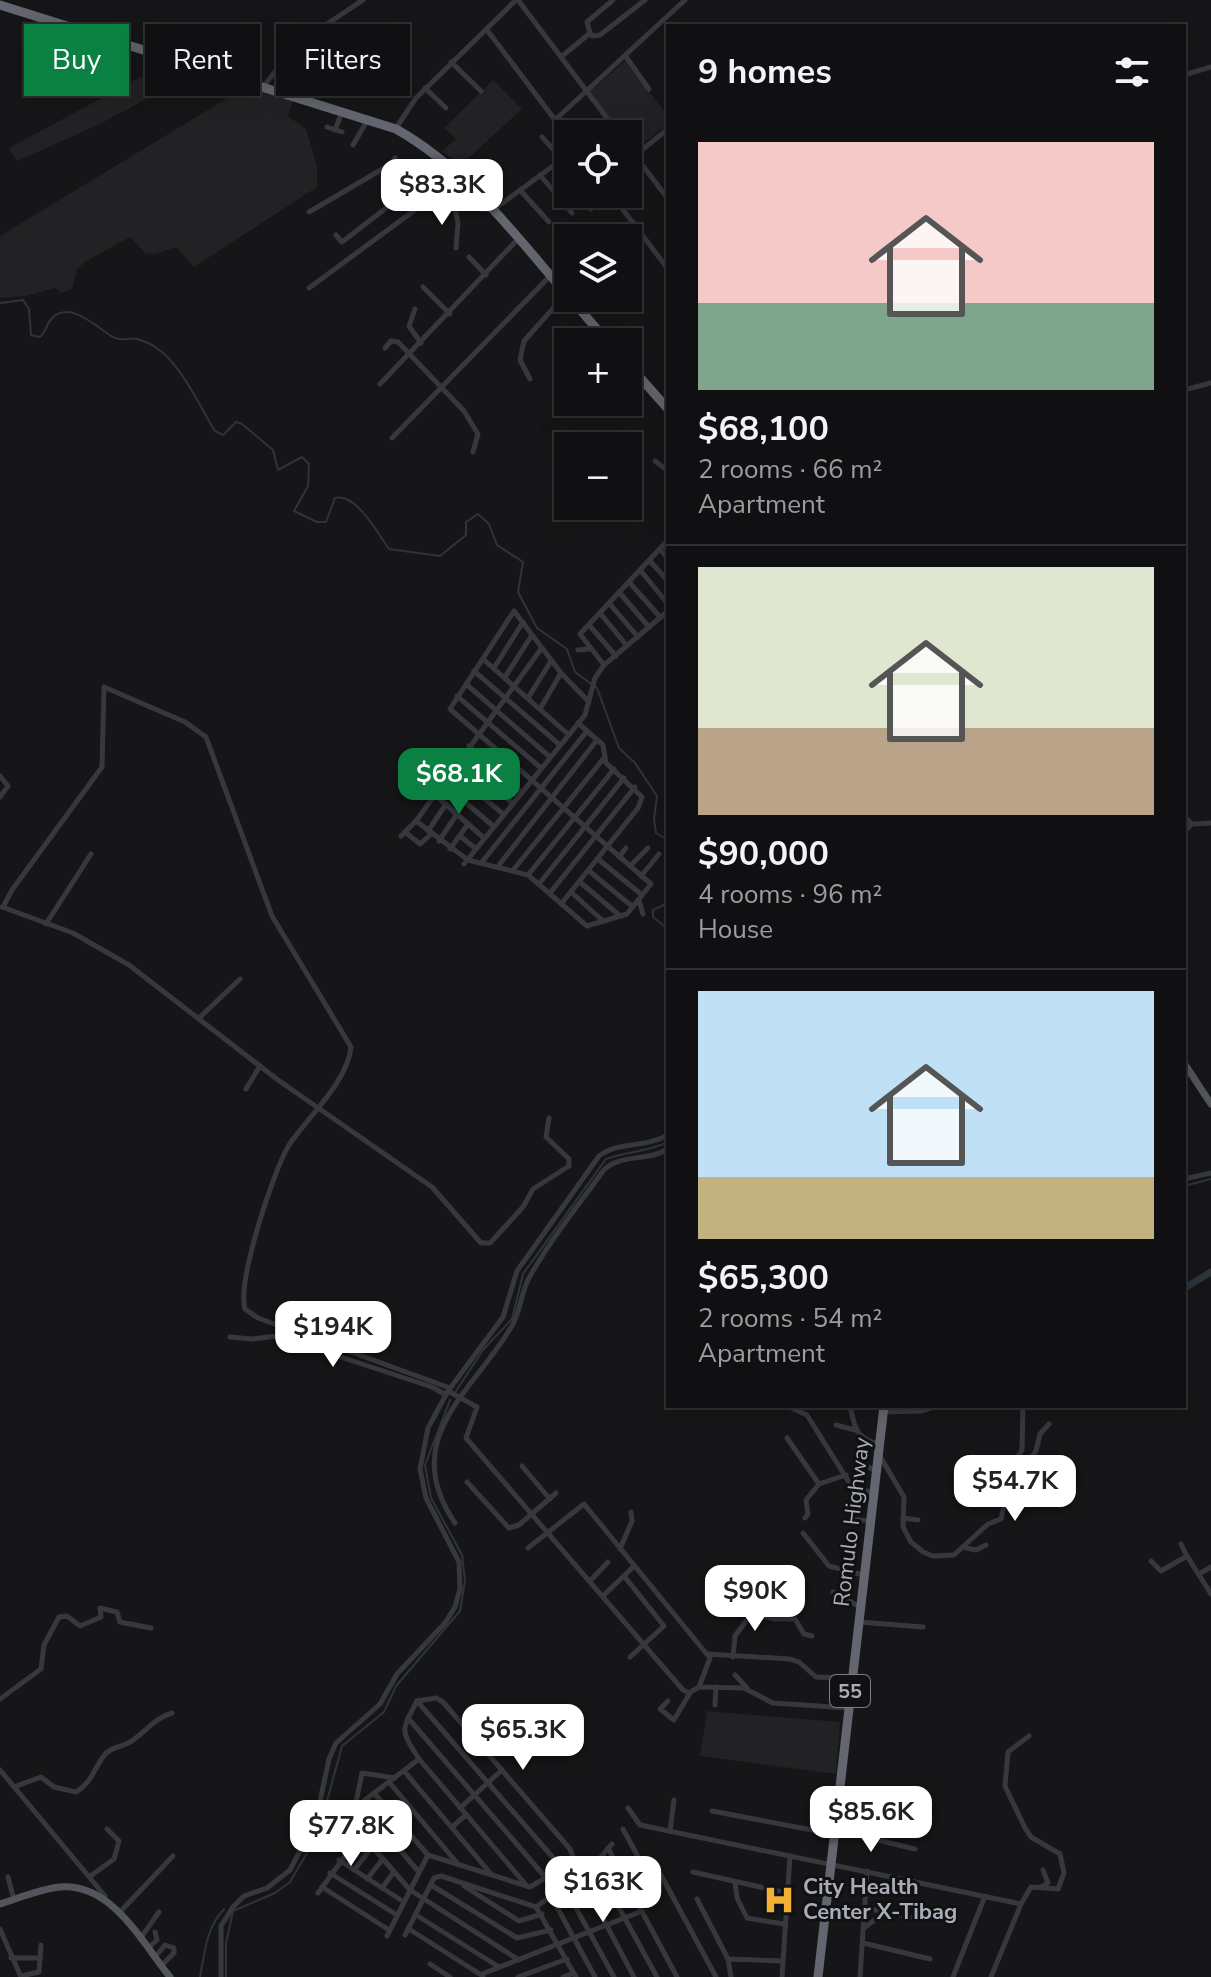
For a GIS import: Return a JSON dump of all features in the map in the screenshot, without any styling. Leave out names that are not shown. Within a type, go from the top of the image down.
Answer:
[{"type":"highway","points":[[0,5],[396,129],[447,162],[554,280]]},
{"type":"highway","points":[[582,312],[596,328]]},
{"type":"highway","points":[[642,380],[666,407]]},
{"type":"highway","name":"Romulo Highway","points":[[818,1977],[883,1409]]},
{"type":"main road","points":[[1186,1066],[1211,1104]]},
{"type":"main road","points":[[0,1904],[57,1887],[105,1896],[170,1977]]},
{"type":"street","points":[[264,86],[305,33],[324,26],[363,0]]},
{"type":"street","points":[[396,129],[425,88],[517,0],[608,120]]},
{"type":"street","points":[[613,0],[587,22],[592,36],[600,35],[645,0]]},
{"type":"street","points":[[487,30],[555,120],[685,0]]},
{"type":"street","points":[[561,57],[590,33]]},
{"type":"street","points":[[626,57],[649,89]]},
{"type":"street","points":[[451,62],[481,91]]},
{"type":"street","points":[[1186,74],[1211,67]]},
{"type":"street","points":[[425,88],[446,108]]},
{"type":"street","points":[[335,130],[342,110]]},
{"type":"street","points":[[353,145],[368,119]]},
{"type":"street","points":[[327,127],[342,132]]},
{"type":"street","points":[[642,150],[666,131]]},
{"type":"street","points":[[542,137],[554,147]]},
{"type":"street","points":[[309,212],[389,168],[395,158]]},
{"type":"street","points":[[336,235],[342,242],[428,179],[481,209],[493,210],[554,165]]},
{"type":"street","points":[[642,165],[666,196]]},
{"type":"street","points":[[389,168],[416,185]]},
{"type":"street","points":[[540,175],[572,213]]},
{"type":"street","points":[[520,190],[549,222]]},
{"type":"street","points":[[309,288],[434,196],[454,204],[467,200]]},
{"type":"street","points":[[454,204],[458,223],[456,248]]},
{"type":"street","points":[[622,208],[666,266]]},
{"type":"street","points":[[380,384],[412,354],[518,239]]},
{"type":"street","points":[[469,257],[486,275]]},
{"type":"street","points":[[392,438],[550,276]]},
{"type":"street","points":[[423,287],[450,314]]},
{"type":"street","points":[[415,309],[409,326],[421,343]]},
{"type":"street","points":[[530,379],[520,360],[524,341],[554,310]]},
{"type":"street","points":[[385,348],[394,340],[444,388],[478,434],[473,452]]},
{"type":"street","points":[[1186,389],[1211,383]]},
{"type":"street","points":[[655,461],[666,469]]},
{"type":"street","points":[[604,665],[580,635],[666,542]]},
{"type":"street","points":[[660,549],[666,556]]},
{"type":"street","points":[[649,560],[666,579]]},
{"type":"street","points":[[640,570],[666,602]]},
{"type":"street","points":[[629,582],[660,617]]},
{"type":"street","points":[[619,592],[649,627]]},
{"type":"street","points":[[609,603],[638,637]]},
{"type":"street","points":[[416,821],[466,862],[498,865],[528,875],[587,926],[625,917],[651,884],[450,711],[511,612],[515,612],[541,649],[589,702]]},
{"type":"street","points":[[466,862],[578,723],[589,702],[595,678],[604,665],[666,612]]},
{"type":"street","points":[[600,613],[627,646]]},
{"type":"street","points":[[494,668],[523,622]]},
{"type":"street","points":[[589,625],[616,656]]},
{"type":"street","points":[[505,677],[532,635]]},
{"type":"street","points":[[446,804],[420,844],[403,834],[516,687],[541,649]]},
{"type":"street","points":[[578,650],[590,649]]},
{"type":"street","points":[[483,659],[569,735]]},
{"type":"street","points":[[528,698],[551,661]]},
{"type":"street","points":[[474,671],[560,745]]},
{"type":"street","points":[[540,709],[561,673]]},
{"type":"street","points":[[466,684],[550,757]]},
{"type":"street","points":[[549,1118],[546,1137],[567,1156],[570,1165],[533,1189],[523,1207],[486,1245],[474,1238],[432,1187],[319,1105],[260,1066],[103,949],[2,907],[102,767],[104,687],[193,726],[206,737],[272,916],[350,1044],[346,1067],[319,1105],[277,1168],[243,1285],[245,1309],[258,1318],[460,1396],[477,1407],[466,1438],[534,1513],[683,1690],[690,1693]]},
{"type":"street","points":[[457,696],[541,768]]},
{"type":"street","points":[[561,904],[642,802],[641,793],[604,758],[603,745],[578,723]]},
{"type":"street","points":[[481,863],[587,731]]},
{"type":"street","points":[[498,865],[597,740]]},
{"type":"street","points":[[469,746],[521,792]]},
{"type":"street","points":[[460,758],[512,803]]},
{"type":"street","points":[[514,869],[604,758]]},
{"type":"street","points":[[528,875],[614,769]]},
{"type":"street","points":[[451,770],[503,814]]},
{"type":"street","points":[[0,776],[8,786],[0,797]]},
{"type":"street","points":[[539,884],[624,778]]},
{"type":"street","points":[[443,783],[493,826]]},
{"type":"street","points":[[550,893],[635,787]]},
{"type":"street","points":[[435,795],[484,838]]},
{"type":"street","points":[[439,841],[457,814]]},
{"type":"street","points":[[1186,818],[1192,824]]},
{"type":"street","points":[[1186,830],[1192,824],[1211,823]]},
{"type":"street","points":[[450,849],[468,824]]},
{"type":"street","points":[[460,836],[476,849]]},
{"type":"street","points":[[619,857],[626,848]]},
{"type":"street","points":[[630,866],[648,848]]},
{"type":"street","points":[[46,924],[91,854]]},
{"type":"street","points":[[641,876],[659,854]]},
{"type":"street","points":[[598,859],[640,898],[643,914]]},
{"type":"street","points":[[589,871],[633,907]]},
{"type":"street","points":[[580,882],[625,917]]},
{"type":"street","points":[[571,892],[603,922]]},
{"type":"street","points":[[199,1018],[240,979]]},
{"type":"street","points":[[246,1089],[260,1066]]},
{"type":"street","points":[[221,1977],[221,1926],[244,1896],[267,1888],[290,1870],[316,1820],[329,1759],[336,1743],[379,1707],[402,1668],[445,1623],[455,1607],[460,1589],[459,1562],[426,1498],[420,1469],[428,1428],[448,1391],[504,1314],[517,1271],[599,1156],[612,1148],[651,1143],[666,1136]]},
{"type":"street","points":[[455,1523],[435,1486],[432,1464],[439,1437],[460,1396],[511,1328],[532,1273],[606,1167],[617,1160],[644,1158],[666,1150]]},
{"type":"street","points":[[1186,1179],[1211,1173]]},
{"type":"street","points":[[230,1337],[252,1339],[277,1336],[448,1391]]},
{"type":"street","points":[[791,1408],[807,1415],[854,1489],[875,1493]]},
{"type":"street","points":[[807,1415],[809,1408]]},
{"type":"street","points":[[850,1408],[855,1430],[865,1441],[879,1444]]},
{"type":"street","points":[[883,1409],[922,1411],[931,1408]]},
{"type":"street","points":[[879,1455],[904,1497],[903,1518],[911,1542],[923,1552],[944,1557],[965,1547],[988,1524],[1001,1519],[1013,1465],[1022,1450],[1023,1408]]},
{"type":"street","points":[[1009,1486],[1036,1451],[1040,1434],[1049,1424]]},
{"type":"street","points":[[836,1425],[855,1430]]},
{"type":"street","points":[[787,1438],[819,1484]]},
{"type":"street","points":[[860,1461],[876,1472]]},
{"type":"street","points":[[522,1466],[550,1499]]},
{"type":"street","points":[[805,1518],[808,1514],[806,1500],[819,1484],[846,1475]]},
{"type":"street","points":[[467,1482],[507,1527],[515,1528],[556,1493]]},
{"type":"street","points":[[528,1548],[584,1504],[711,1661],[699,1687],[690,1693],[675,1720],[660,1709],[668,1701]]},
{"type":"street","points":[[620,1550],[632,1521],[631,1512]]},
{"type":"street","points":[[903,1518],[918,1520]]},
{"type":"street","points":[[850,1519],[871,1521]]},
{"type":"street","points":[[803,1533],[829,1566],[864,1576]]},
{"type":"street","points":[[1181,1544],[1211,1594]]},
{"type":"street","points":[[965,1547],[976,1550],[986,1545]]},
{"type":"street","points":[[1151,1561],[1161,1571],[1187,1556]]},
{"type":"street","points":[[591,1580],[601,1574],[608,1562]]},
{"type":"street","points":[[603,1596],[633,1567]]},
{"type":"street","points":[[1199,1574],[1211,1567]]},
{"type":"street","points":[[624,1576],[664,1625],[630,1657]]},
{"type":"street","points":[[833,1592],[860,1607]]},
{"type":"street","points":[[733,1657],[735,1636],[760,1602]]},
{"type":"street","points":[[0,1699],[41,1669],[44,1645],[59,1617],[67,1616],[80,1626],[101,1617],[100,1608],[106,1607],[117,1612],[120,1622],[151,1628]]},
{"type":"street","points":[[752,1613],[774,1619],[795,1619],[804,1634],[812,1636]]},
{"type":"street","points":[[858,1622],[923,1627]]},
{"type":"street","points":[[705,1653],[790,1659],[799,1662],[816,1677],[851,1678]]},
{"type":"street","points":[[735,1675],[747,1689],[773,1703],[848,1708]]},
{"type":"street","points":[[699,1687],[747,1689]]},
{"type":"street","points":[[715,1705],[716,1687]]},
{"type":"street","points":[[417,1701],[436,1698],[443,1702],[570,1849],[580,1875],[634,1977]]},
{"type":"street","points":[[417,1701],[402,1732],[419,1759],[527,1886]]},
{"type":"street","points":[[417,1701],[562,1868]]},
{"type":"street","points":[[14,1787],[41,1777],[54,1787],[76,1792],[89,1784],[102,1757],[115,1746],[129,1743],[160,1717],[172,1713]]},
{"type":"street","points":[[408,1718],[546,1879]]},
{"type":"street","points":[[991,1977],[1029,1888],[1053,1891],[1061,1885],[1062,1857],[1029,1835],[1004,1782],[1008,1752],[1029,1736]]},
{"type":"street","points":[[419,1759],[374,1793],[349,1820],[410,1890],[519,1960]]},
{"type":"street","points":[[0,1770],[105,1896]]},
{"type":"street","points":[[460,1808],[502,1770]]},
{"type":"street","points":[[404,1771],[491,1875]]},
{"type":"street","points":[[354,1813],[362,1773],[392,1780],[459,1864]]},
{"type":"street","points":[[374,1793],[428,1855],[527,1886],[546,1879],[575,1860]]},
{"type":"street","points":[[670,1831],[674,1800]]},
{"type":"street","points":[[361,1805],[419,1872]]},
{"type":"street","points":[[836,1807],[891,1826],[904,1820],[918,1823]]},
{"type":"street","points":[[628,1808],[636,1823],[1021,1904]]},
{"type":"street","points":[[712,1811],[915,1849]]},
{"type":"street","points":[[451,1827],[466,1815]]},
{"type":"street","points":[[89,1877],[116,1855],[119,1841],[107,1829]]},
{"type":"street","points":[[623,1829],[649,1877],[661,1875],[716,1977]]},
{"type":"street","points":[[361,1834],[320,1890],[388,1933],[428,1855]]},
{"type":"street","points":[[536,1907],[595,1864],[610,1846],[677,1977]]},
{"type":"street","points":[[354,1870],[372,1847]]},
{"type":"street","points":[[119,1914],[173,1856]]},
{"type":"street","points":[[782,1977],[790,1856]]},
{"type":"street","points":[[339,1860],[404,1902]]},
{"type":"street","points":[[367,1879],[382,1860]]},
{"type":"street","points":[[595,1864],[657,1977]]},
{"type":"street","points":[[1040,1888],[1048,1884],[1043,1870]]},
{"type":"street","points":[[860,1977],[867,1871]]},
{"type":"street","points":[[693,1872],[787,1893]]},
{"type":"street","points":[[330,1873],[397,1915]]},
{"type":"street","points":[[382,1888],[394,1873]]},
{"type":"street","points":[[563,1977],[575,1975],[560,1944],[536,1907],[437,1876],[407,1932],[483,1976],[500,1967],[560,1944],[574,1939],[590,1932],[625,1919],[642,1911]]},
{"type":"street","points":[[8,1877],[14,1900]]},
{"type":"street","points":[[735,1882],[737,1898],[747,1918],[784,1924]]},
{"type":"street","points":[[463,1884],[521,1922],[542,1914]]},
{"type":"street","points":[[431,1885],[517,1938],[551,1930]]},
{"type":"street","points":[[564,1886],[614,1977]]},
{"type":"street","points":[[551,1896],[595,1977]]},
{"type":"street","points":[[953,1977],[985,1896]]},
{"type":"street","points":[[697,1899],[728,1959],[731,1977]]},
{"type":"street","points":[[865,1908],[911,1917]]},
{"type":"street","points":[[140,1939],[159,1912]]},
{"type":"street","points":[[864,1928],[885,1912]]},
{"type":"street","points":[[416,1915],[500,1967]]},
{"type":"street","points":[[0,1929],[21,1977],[39,1972],[41,1945]]},
{"type":"street","points":[[147,1949],[157,1940],[155,1932]]},
{"type":"street","points":[[863,1943],[930,1959]]},
{"type":"street","points":[[154,1957],[165,1945],[174,1948],[174,1953],[161,1966]]},
{"type":"street","points":[[11,1958],[40,1958]]},
{"type":"street","points":[[518,1977],[567,1959]]},
{"type":"street","points":[[728,1959],[782,1961]]},
{"type":"street","points":[[430,1964],[450,1977]]},
{"type":"shaded area","points":[[625,61],[666,113],[666,126],[642,144],[642,120],[612,120],[589,92]]},
{"type":"shaded area","points":[[145,75],[145,96],[152,96],[98,125],[17,161],[9,148],[105,96],[129,96],[129,83]]},
{"type":"shaded area","points":[[493,80],[522,109],[461,165],[442,151],[456,139],[444,128]]},
{"type":"shaded area","points":[[260,88],[276,96],[294,99],[288,116],[306,129],[317,167],[317,187],[194,267],[176,247],[155,254],[145,253],[130,237],[77,269],[72,289],[61,293],[55,288],[26,296],[0,298],[0,236],[231,96],[260,96]]},
{"type":"shaded area","points":[[707,1711],[840,1722],[836,1774],[700,1756]]},
{"type":"waterway","points":[[0,303],[23,300],[29,309],[31,335],[40,337],[49,322],[64,312],[82,316],[116,338],[137,339],[151,344],[184,377],[215,431],[223,435],[236,422],[242,424],[273,450],[278,470],[302,457],[309,464],[308,486],[294,511],[317,522],[326,522],[335,498],[343,498],[351,501],[366,516],[389,549],[440,556],[466,535],[466,522],[478,514],[489,524],[497,545],[523,562],[518,592],[537,628],[567,649],[575,672],[597,688],[619,748],[635,763],[657,796],[656,833],[666,839]]},
{"type":"waterway","points":[[666,904],[653,910],[653,917],[666,927]]},
{"type":"waterway","points":[[456,1391],[483,1350],[512,1319],[523,1274],[606,1159],[666,1143]]},
{"type":"waterway","points":[[1186,1185],[1211,1179]]},
{"type":"waterway","points":[[1186,1285],[1211,1272]]},
{"type":"waterway","points":[[226,1977],[226,1943],[233,1911],[275,1893],[290,1882],[318,1834],[342,1746],[384,1712],[396,1686],[460,1611],[465,1581],[462,1555],[431,1498],[425,1465],[450,1400]]},
{"type":"waterway","points":[[200,1977],[210,1932],[224,1909]]},
{"type":"place","name":"City Health Center X-Tibag","points":[[779,1900]]}]
